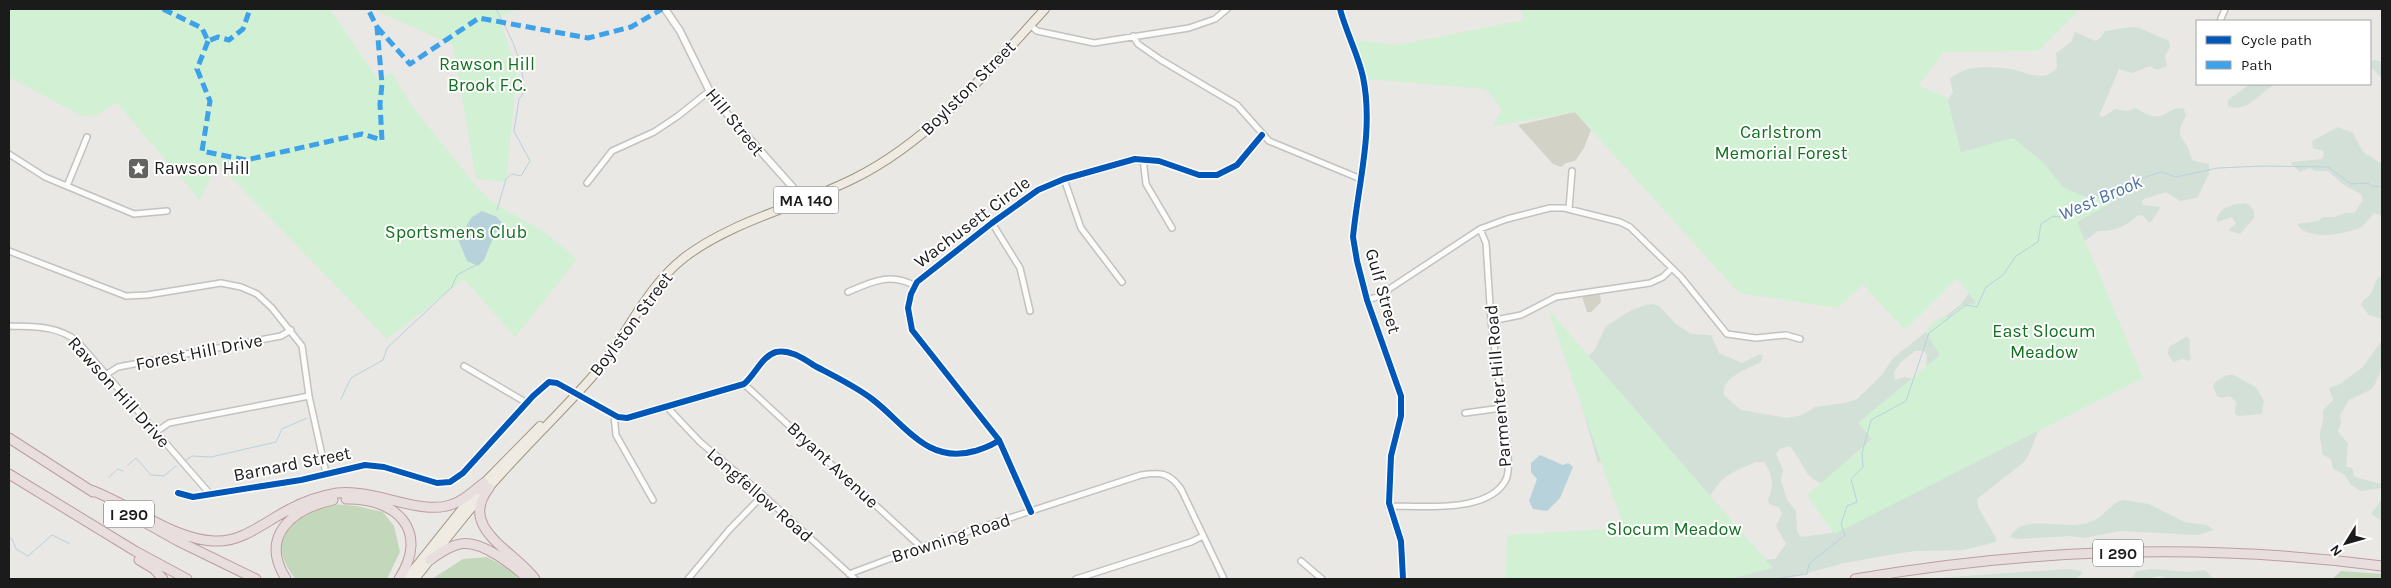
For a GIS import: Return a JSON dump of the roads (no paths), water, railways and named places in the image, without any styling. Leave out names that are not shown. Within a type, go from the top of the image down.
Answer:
[{"type":"highway","name":"I 290","points":[[9,438],[88,489],[168,536],[256,579]]},
{"type":"highway","name":"I 290","points":[[9,474],[119,542],[188,579]]},
{"type":"highway","points":[[88,489],[103,494],[165,526],[197,538],[216,542],[242,536],[289,509],[320,497],[338,493],[361,493],[422,506],[442,507],[458,502],[486,485]]},
{"type":"highway","points":[[486,485],[479,508],[485,531],[527,569],[535,579]]},
{"type":"highway","points":[[286,579],[276,558],[276,541],[282,528],[296,514],[308,507],[348,498],[380,503],[397,515],[406,525],[410,535],[412,551],[407,567],[399,579]]},
{"type":"highway","points":[[119,542],[163,579]]},
{"type":"highway","points":[[430,560],[454,545],[475,543],[505,560],[527,579]]},
{"type":"highway","name":"I 290","points":[[1855,579],[1950,564],[2086,554],[2189,552],[2242,554],[2382,566]]},
{"type":"main road","name":"Boylston Street","points":[[406,579],[528,438],[561,409],[605,361],[656,286],[680,261],[719,236],[805,201],[864,173],[921,135],[960,100],[1045,9]]},
{"type":"main road","name":"Boylston Street","points":[[415,579],[486,485]]},
{"type":"street","name":"Hill Street","points":[[665,9],[681,33],[708,92],[733,123],[805,201]]},
{"type":"street","points":[[1030,25],[1038,31],[1086,42],[1205,23],[1215,20],[1227,9]]},
{"type":"street","name":"Gulf Street","points":[[1340,9],[1361,69],[1365,91],[1366,137],[1353,237],[1357,262],[1367,300],[1401,396],[1402,416],[1390,456],[1390,506],[1401,541],[1402,579]]},
{"type":"street","points":[[1133,36],[1138,44],[1162,61],[1237,105],[1262,135],[1276,145],[1361,178]]},
{"type":"street","points":[[587,183],[612,151],[655,131],[678,116],[708,92]]},
{"type":"street","name":"Wachusett Circle","points":[[1031,512],[999,440],[912,330],[908,308],[915,286],[928,273],[1034,192],[1122,161],[1142,159],[1159,161],[1199,175],[1217,175],[1237,165],[1262,135]]},
{"type":"street","points":[[67,186],[88,136]]},
{"type":"street","points":[[9,154],[45,178],[134,214],[167,212]]},
{"type":"street","points":[[1142,159],[1146,184],[1172,228]]},
{"type":"street","points":[[1569,209],[1572,170]]},
{"type":"street","points":[[1064,180],[1080,228],[1122,282]]},
{"type":"street","points":[[1367,300],[1377,297],[1480,229],[1541,210],[1569,209],[1625,224],[1635,231],[1672,268],[1727,334],[1756,338],[1786,335],[1800,340]]},
{"type":"street","points":[[992,223],[1020,268],[1030,311]]},
{"type":"street","name":"Parmenter Hill Road","points":[[1390,506],[1472,504],[1495,493],[1504,483],[1508,472],[1491,321],[1486,243],[1480,229]]},
{"type":"street","points":[[9,250],[126,296],[147,295],[215,283],[241,287],[261,298],[291,330],[300,342],[304,352],[309,396],[326,473]]},
{"type":"street","points":[[1491,321],[1513,318],[1556,297],[1650,283],[1663,277],[1672,268]]},
{"type":"street","points":[[848,292],[885,278],[901,280],[915,286]]},
{"type":"street","name":"Rawson Hill Drive","points":[[9,326],[45,327],[62,331],[81,345],[210,494]]},
{"type":"street","name":"Forest Hill Drive","points":[[107,374],[116,368],[281,336],[291,330]]},
{"type":"street","points":[[576,393],[614,415],[627,418],[744,384],[770,355],[777,352],[789,352],[865,394],[923,444],[936,452],[947,454],[966,453],[988,446],[999,440]]},
{"type":"street","points":[[464,366],[527,403]]},
{"type":"street","name":"Barnard Street","points":[[178,493],[190,498],[301,480],[368,465],[384,467],[432,482],[450,482],[463,473],[527,403],[549,382],[557,383],[576,393]]},
{"type":"street","name":"Bryant Avenue","points":[[744,384],[921,547]]},
{"type":"street","points":[[156,432],[169,423],[309,396]]},
{"type":"street","name":"Longfellow Road","points":[[667,407],[700,442],[763,495],[855,579]]},
{"type":"street","points":[[1465,413],[1502,408]]},
{"type":"street","points":[[614,415],[616,435],[653,500]]},
{"type":"street","name":"Browning Road","points":[[849,574],[921,547],[1141,475],[1162,473],[1172,478],[1181,489],[1224,579]]},
{"type":"street","points":[[689,579],[730,530],[763,495]]},
{"type":"street","points":[[1076,579],[1191,542],[1203,536]]},
{"type":"street","points":[[1301,561],[1322,579]]},
{"type":"water","points":[[482,211],[497,217],[502,223],[502,227],[495,233],[484,260],[478,266],[467,261],[458,239],[472,217]]},
{"type":"water","points":[[1540,455],[1563,465],[1568,463],[1573,467],[1560,498],[1547,511],[1533,509],[1529,501],[1537,479],[1531,472],[1531,463]]},
{"type":"waterway","points":[[496,9],[519,58],[524,92],[519,99],[514,131],[530,161],[521,176],[512,174],[506,179],[497,210]]},
{"type":"waterway","name":"West Brook","points":[[1774,579],[1807,574],[1809,564],[1845,535],[1841,524],[1847,506],[1857,502],[1851,479],[1863,467],[1862,453],[1871,420],[1906,401],[1929,333],[1966,305],[1977,307],[1986,287],[2003,275],[2016,256],[2038,242],[2041,224],[2053,216],[2059,217],[2087,203],[2101,192],[2161,172],[2176,177],[2218,168],[2263,166],[2328,167],[2351,184],[2368,183],[2371,186],[2382,187]]},
{"type":"waterway","points":[[341,399],[351,378],[383,360],[387,348],[452,287],[457,275],[476,265]]},
{"type":"waterway","points":[[186,460],[192,456],[211,457],[276,442],[282,429],[307,418]]},
{"type":"waterway","points":[[128,465],[136,458],[151,475],[164,476],[176,466]]},
{"type":"waterway","points":[[109,477],[118,469],[123,471]]},
{"type":"waterway","points":[[9,538],[12,539],[16,549],[28,556],[52,535],[70,544]]},
{"type":"place","name":"Rawson Hill","points":[[138,168]]},
{"type":"park label","name":"Rawson Hill Brook F.C.","points":[[487,74]]},
{"type":"park label","name":"Carlstrom Memorial Forest","points":[[1781,142]]},
{"type":"park label","name":"Sportsmens Club","points":[[456,232]]},
{"type":"park label","name":"East Slocum Meadow","points":[[2044,341]]},
{"type":"park label","name":"Slocum Meadow","points":[[1674,529]]}]
